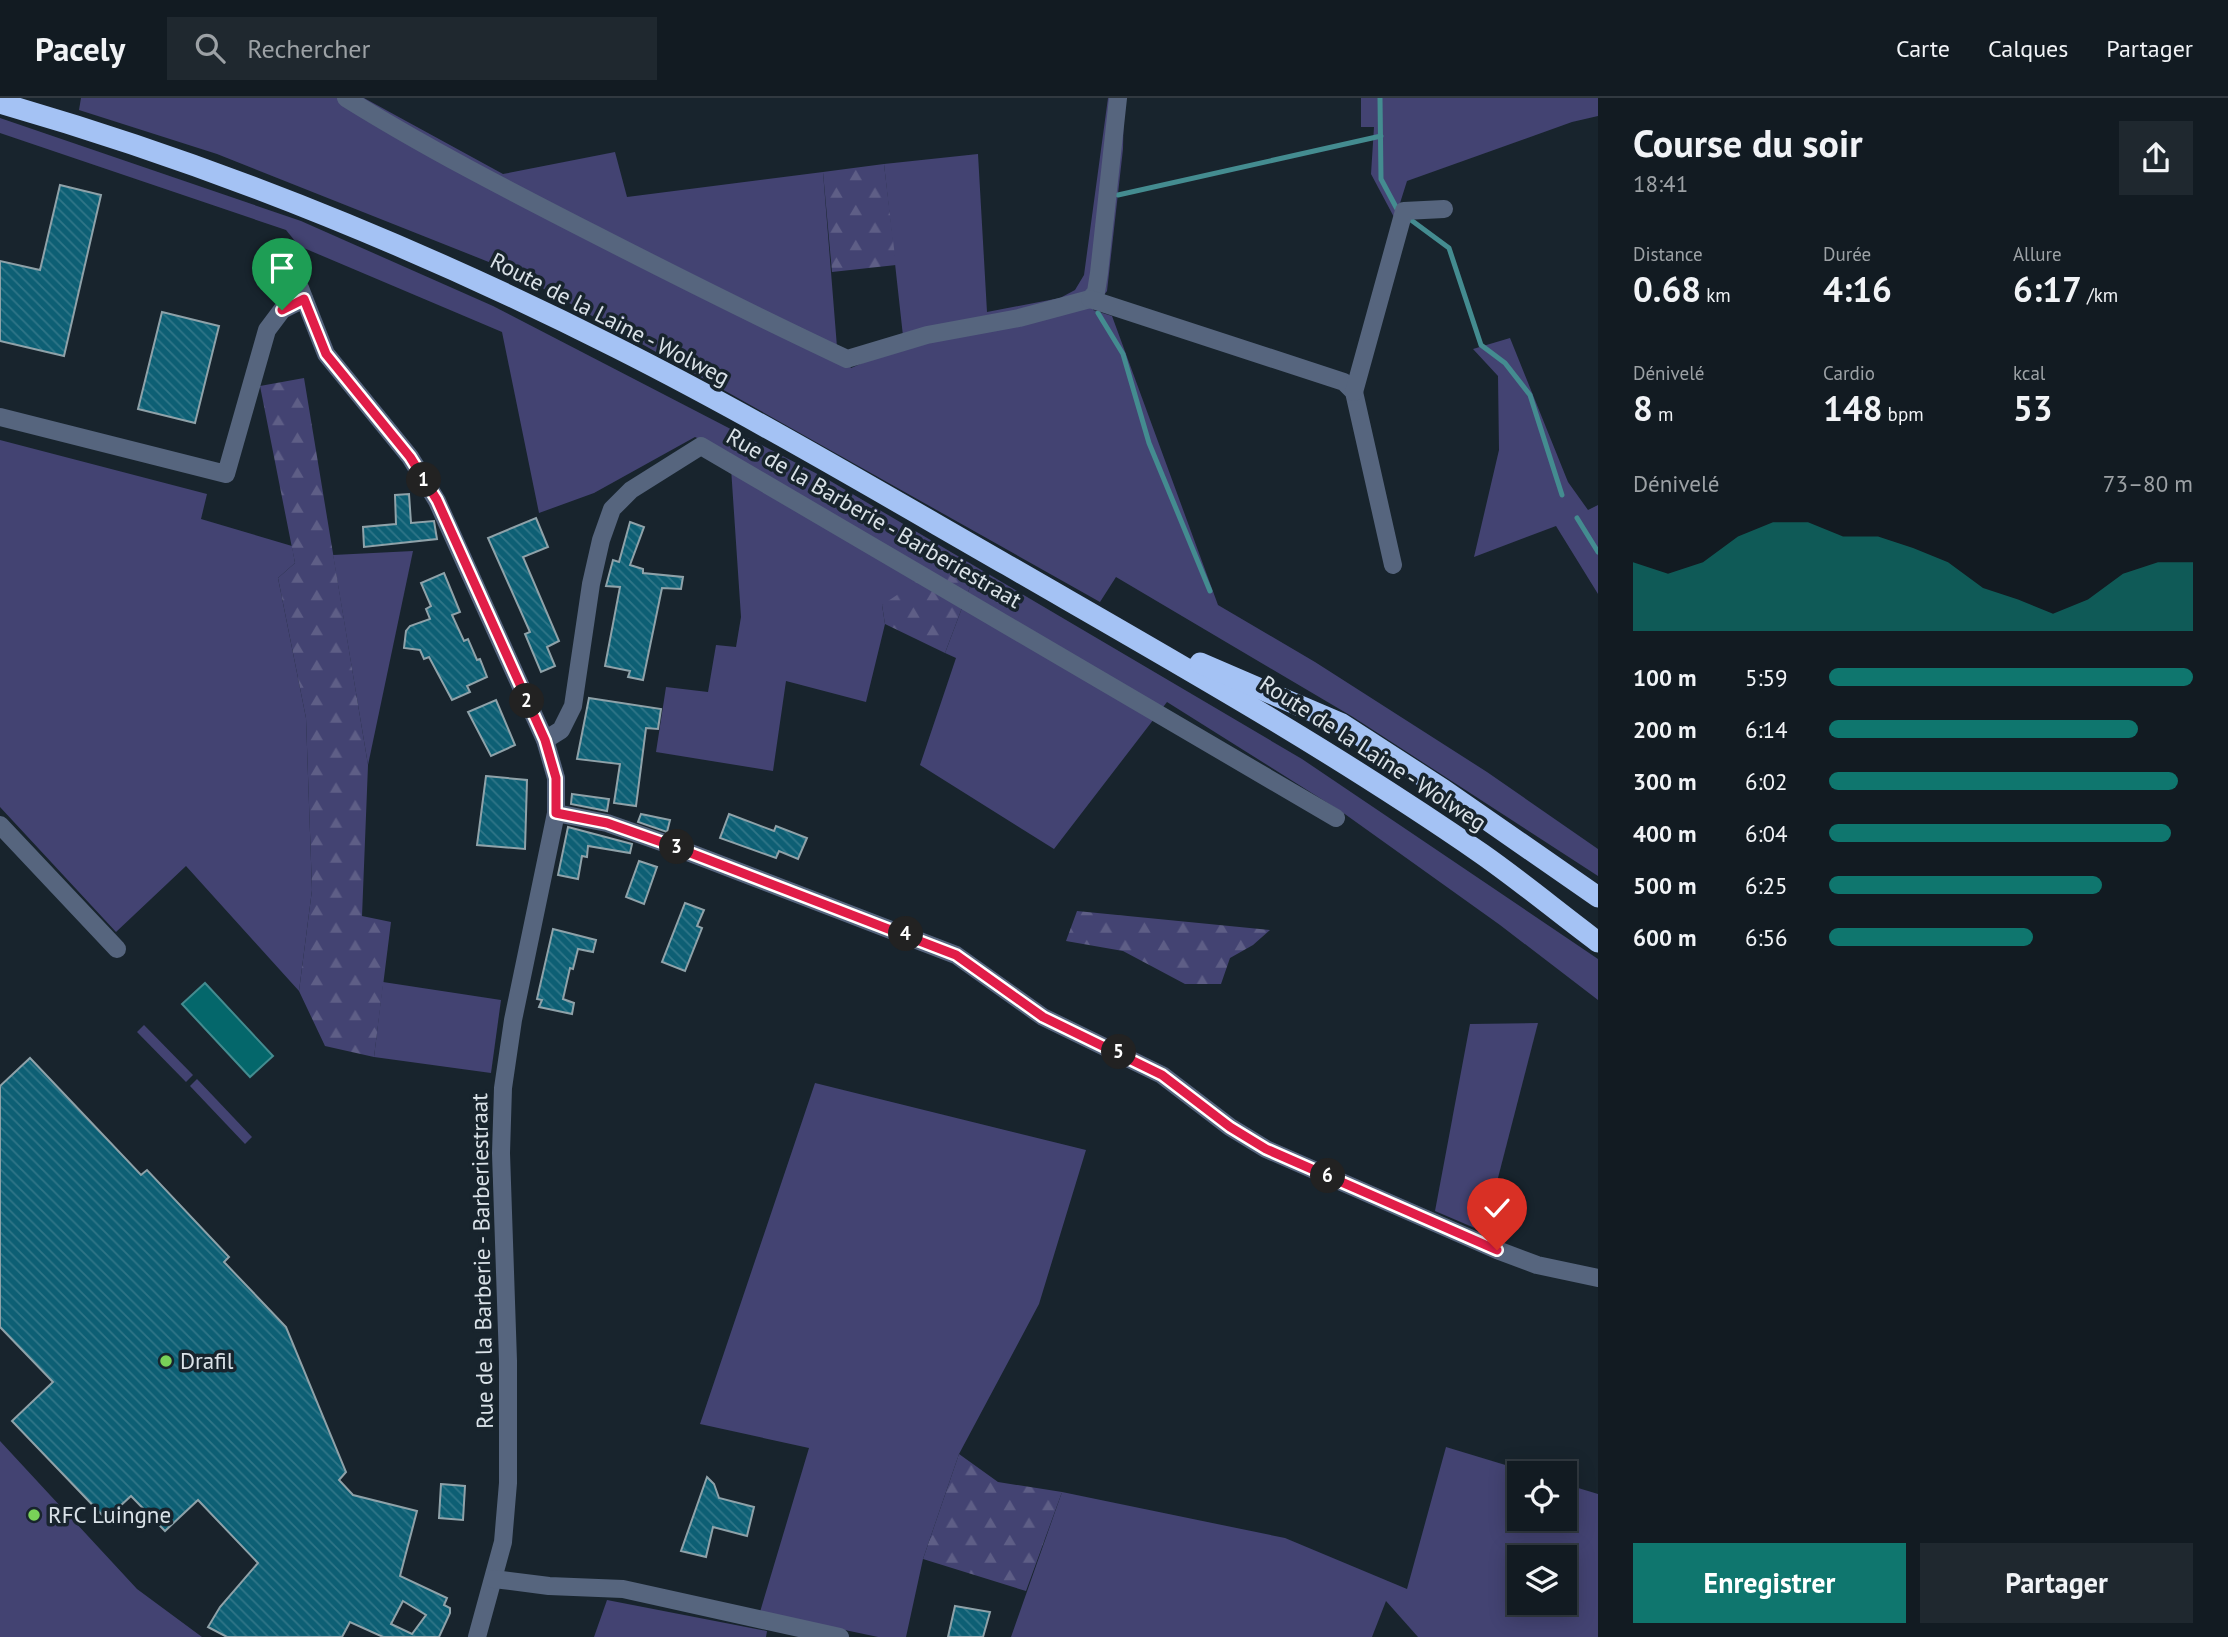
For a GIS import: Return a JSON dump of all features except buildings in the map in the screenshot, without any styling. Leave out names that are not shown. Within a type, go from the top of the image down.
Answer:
[{"type":"highway","name":"Route de la Laine - Wolweg","points":[[19,98],[61,120]]},
{"type":"highway","name":"Route de la Laine - Wolweg","points":[[0,103],[61,120],[314,210],[405,248],[618,349],[831,463],[1256,708],[1484,855],[1598,942]]},
{"type":"highway","name":"Route de la Laine - Wolweg","points":[[1108,624],[1342,724],[1444,790],[1598,897]]},
{"type":"street","points":[[346,98],[407,136],[561,217],[757,317],[847,359],[927,335],[1031,316],[1090,299],[1150,316],[1344,382],[1354,392]]},
{"type":"street","points":[[1090,299],[1096,292],[1099,273],[1118,98]]},
{"type":"street","points":[[1393,565],[1354,392],[1405,211],[1444,209]]},
{"type":"street","points":[[0,417],[226,474],[267,330],[282,310],[302,293],[326,354],[410,457],[437,500],[545,740]]},
{"type":"street","name":"Rue de la Barberie - Barberiestraat","points":[[477,1637],[503,1542],[508,1483],[508,1361],[501,1153],[503,1088],[513,1020],[556,813],[556,778],[545,740],[561,730],[573,706],[591,584],[601,540],[612,509],[631,491],[701,446],[1336,818]]},
{"type":"street","points":[[556,813],[607,823],[667,844],[956,955],[1043,1017],[1162,1075],[1230,1127],[1266,1149],[1497,1250],[1537,1265],[1598,1278]]},
{"type":"street","points":[[0,825],[117,948]]},
{"type":"street","points":[[494,1579],[550,1586],[623,1589],[840,1637]]},
{"type":"green space","points":[[81,98],[364,98],[503,174],[615,152],[627,197],[823,172],[837,347],[851,368],[904,345],[884,164],[978,154],[987,312],[1060,298],[1075,290],[1084,275],[1108,98],[1124,98],[1123,149],[1107,291],[1093,310],[1112,316],[1218,605],[1315,662],[1487,772],[1598,849],[1598,876],[1353,717],[1116,577],[1100,602],[514,272],[217,154],[79,110]]},
{"type":"green space","points":[[1361,98],[1598,98],[1598,116],[1572,122],[1407,181],[1395,219],[1371,174],[1374,127],[1361,127]]},
{"type":"green space","points":[[0,118],[301,221],[493,306],[827,479],[1302,759],[1598,959],[1598,1000],[1500,925],[1342,812],[1167,702],[1054,849],[920,765],[956,658],[945,653],[971,584],[882,605],[885,624],[866,702],[786,681],[773,771],[656,752],[666,687],[708,692],[716,645],[736,647],[741,617],[730,453],[695,437],[594,493],[539,513],[502,332],[299,246],[286,230],[0,133]]},
{"type":"green space","points":[[884,164],[896,265],[832,272],[823,172]]},
{"type":"green space","points":[[1510,338],[1568,482],[1588,510],[1598,505],[1598,594],[1556,526],[1474,557],[1499,450],[1498,376],[1473,349]]},
{"type":"green space","points":[[304,378],[368,765],[362,916],[391,922],[374,1057],[325,1046],[299,991],[312,890],[306,718],[278,578],[295,563],[260,386]]},
{"type":"green space","points":[[0,440],[207,494],[201,519],[292,546],[295,563],[278,578],[306,718],[312,890],[299,991],[186,866],[116,932],[0,807]]},
{"type":"green space","points":[[413,551],[368,765],[333,555]]},
{"type":"green space","points":[[939,567],[971,584],[945,653],[885,624],[882,605]]},
{"type":"green space","points":[[1077,911],[1270,930],[1253,945],[1230,958],[1221,984],[1185,984],[1123,951],[1066,941]]},
{"type":"green space","points":[[383,982],[501,1000],[491,1073],[374,1057]]},
{"type":"green space","points":[[1538,1023],[1484,1232],[1435,1211],[1470,1024]]},
{"type":"green space","points":[[144,1025],[193,1075],[186,1082],[137,1032]]},
{"type":"green space","points":[[197,1079],[252,1137],[245,1144],[190,1086]]},
{"type":"green space","points":[[815,1083],[1086,1150],[1039,1304],[959,1454],[923,1559],[906,1637],[878,1637],[760,1612],[809,1448],[700,1424]]},
{"type":"green space","name":"RFC Luingne","points":[[0,1441],[137,1589],[202,1637],[0,1637]]},
{"type":"green space","points":[[1446,1447],[1507,1465],[1507,1531],[1577,1531],[1577,1488],[1598,1494],[1598,1637],[1418,1637],[1386,1601],[1372,1637],[1011,1637],[1062,1492],[1285,1538],[1407,1589]]},
{"type":"green space","points":[[959,1454],[998,1482],[1062,1492],[1026,1591],[923,1559]]},
{"type":"green space","points":[[607,1600],[767,1631],[766,1637],[594,1637]]},
{"type":"water","points":[[205,983],[273,1056],[250,1077],[182,1004]]},
{"type":"waterway","points":[[1380,98],[1381,179],[1397,209]]},
{"type":"waterway","points":[[1118,195],[1381,136]]},
{"type":"waterway","points":[[1407,217],[1449,248],[1481,345],[1505,363],[1530,395],[1562,495]]},
{"type":"waterway","points":[[1098,313],[1123,354],[1149,443],[1210,591]]},
{"type":"waterway","points":[[1577,518],[1598,552]]},
{"type":"place","name":"Drafil","points":[[166,1361]]},
{"type":"place","name":"RFC Luingne","points":[[34,1515]]},
{"type":"route","points":[[282,310],[304,299],[326,354],[410,457],[437,500],[456,537],[545,740],[556,778],[556,813],[607,823],[667,844],[956,955],[1043,1017],[1162,1075],[1230,1127],[1266,1149],[1497,1250]]}]
